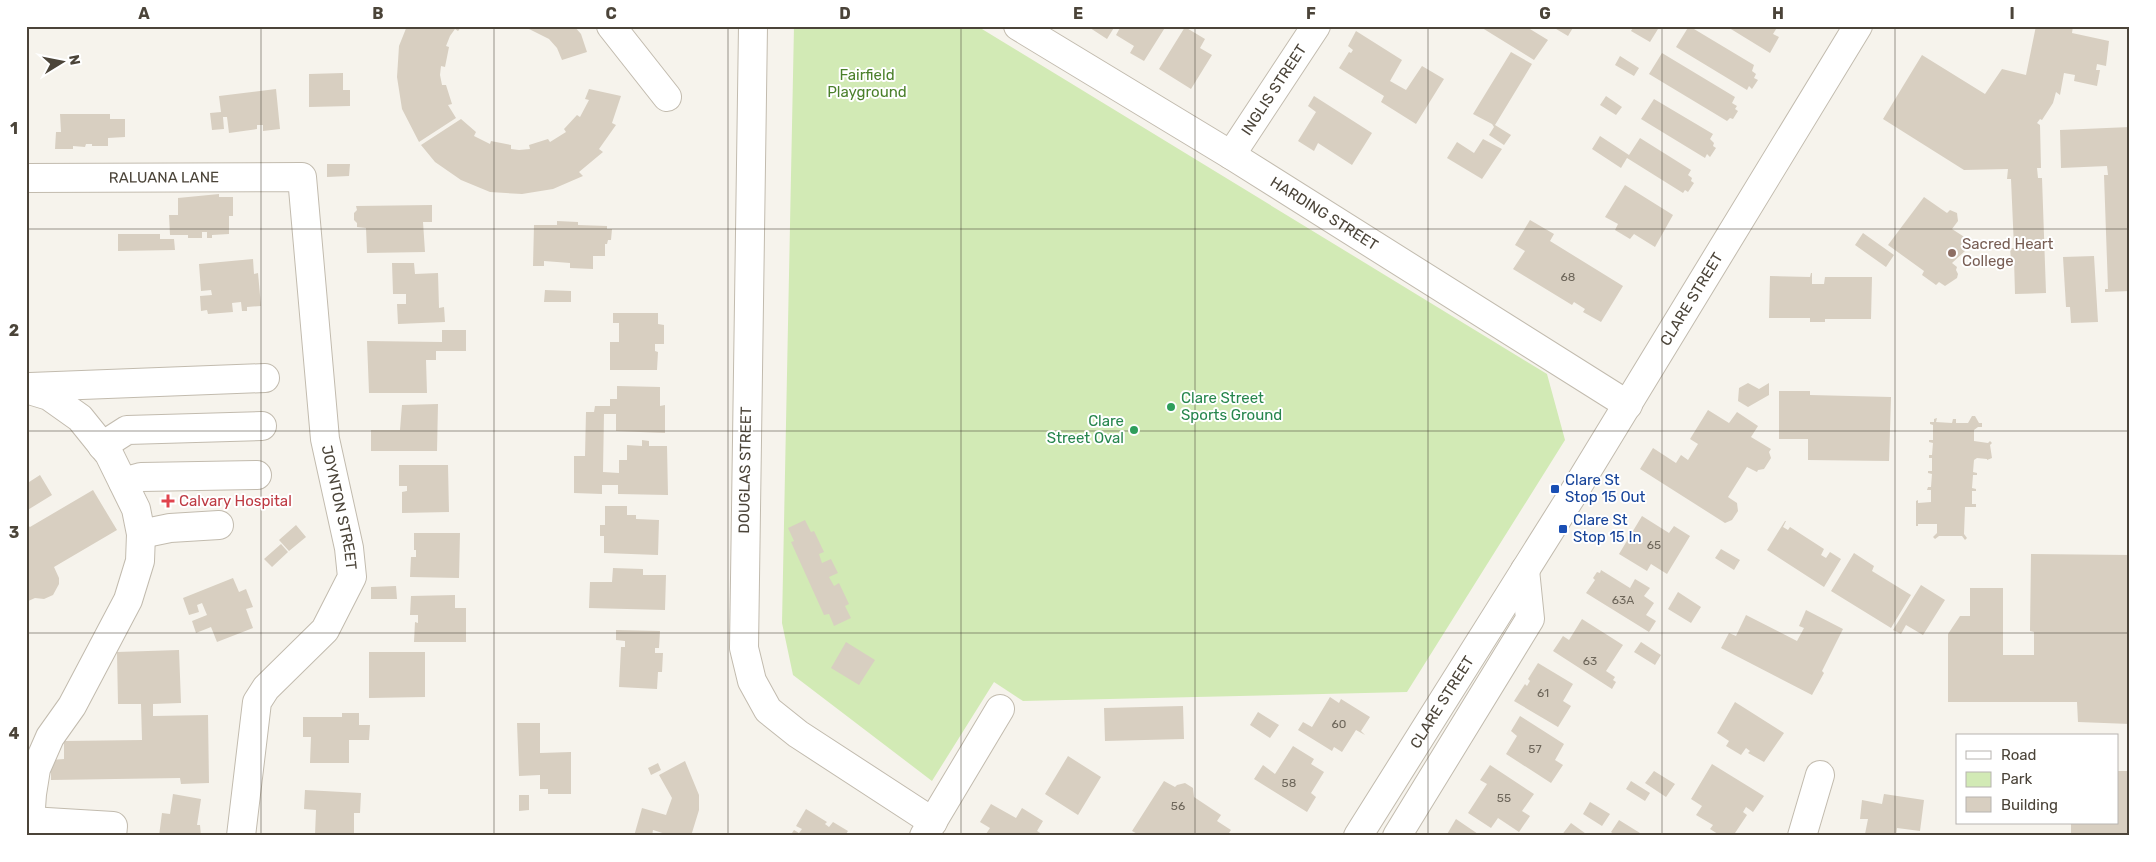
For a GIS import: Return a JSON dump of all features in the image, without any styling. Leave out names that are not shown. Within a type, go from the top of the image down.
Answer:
[{"type":"street","points":[[611,26],[667,96]]},
{"type":"street","name":"DOUGLAS STREET","points":[[753,26],[744,648],[752,681],[768,710],[928,829]]},
{"type":"street","name":"HARDING STREET","points":[[1018,26],[1231,155],[1628,405]]},
{"type":"street","name":"INGLIS STREET","points":[[1231,155],[1316,26]]},
{"type":"street","name":"CLARE STREET","points":[[1358,836],[1628,405],[1858,26]]},
{"type":"street","name":"RALUANA LANE","points":[[26,178],[302,177]]},
{"type":"street","name":"JOYNTON STREET","points":[[241,836],[258,702],[266,688],[325,630],[352,577],[350,548],[325,439],[302,177]]},
{"type":"street","points":[[26,388],[265,378]]},
{"type":"street","points":[[26,388],[49,396],[80,418],[109,454],[136,509],[140,534],[140,561],[128,600],[72,706],[50,737],[36,769],[29,828],[113,826],[112,836]]},
{"type":"street","points":[[102,446],[127,430],[262,426]]},
{"type":"street","points":[[123,482],[141,477],[257,475]]},
{"type":"street","points":[[140,534],[170,528],[218,525]]},
{"type":"street","name":"CLARE STREET","points":[[1397,836],[1530,619],[1525,570]]},
{"type":"street","points":[[928,829],[1000,709]]},
{"type":"street","points":[[1802,836],[1820,775]]},
{"type":"green space","name":"Clare Street Sports Ground","points":[[794,26],[977,26],[1547,374],[1565,440],[1407,692],[1023,701],[994,682],[932,781],[793,675],[782,623]]},
{"type":"building","points":[[407,26],[462,26],[458,31],[455,29],[450,36],[446,46],[449,47],[445,67],[441,66],[440,75],[442,85],[446,85],[452,104],[448,105],[456,118],[419,142],[402,109],[397,77],[399,46]]},
{"type":"building","points":[[528,26],[574,26],[581,34],[587,52],[562,60],[557,48],[549,39],[527,28]]},
{"type":"building","points":[[1087,26],[1115,26],[1107,39]]},
{"type":"building","points":[[1121,26],[1166,26],[1144,61],[1130,53],[1134,46],[1116,35]]},
{"type":"building","points":[[1479,26],[1525,26],[1548,40],[1534,60]]},
{"type":"building","points":[[1551,26],[1574,26],[1568,36]]},
{"type":"building","points":[[1634,26],[1652,26],[1658,29],[1650,42],[1631,31]]},
{"type":"building","points":[[1689,26],[1754,65],[1752,71],[1756,74],[1754,78],[1758,80],[1752,89],[1749,86],[1747,90],[1676,47]]},
{"type":"building","points":[[1726,26],[1778,26],[1773,34],[1779,37],[1770,53]]},
{"type":"building","points":[[2036,26],[2073,26],[2072,33],[2109,41],[2106,66],[2097,64],[2096,70],[2100,70],[2097,86],[2074,81],[2075,75],[2064,73],[2060,95],[2056,92],[2053,103],[2042,120],[2040,119],[2037,123],[2040,125],[2041,168],[2037,168],[2038,178],[2042,178],[2046,293],[2015,294],[2014,259],[2011,259],[2010,248],[2014,248],[2011,179],[2007,179],[2008,169],[1964,170],[1883,119],[1922,55],[1985,94],[2002,69],[2026,75]]},
{"type":"building","points":[[1185,27],[1205,39],[1200,48],[1212,55],[1191,89],[1159,69]]},
{"type":"building","points":[[1356,31],[1402,60],[1390,81],[1406,90],[1422,66],[1444,79],[1416,124],[1381,102],[1384,96],[1339,68],[1349,52],[1351,53],[1353,50],[1348,46]]},
{"type":"building","points":[[1511,52],[1532,64],[1495,125],[1511,135],[1504,145],[1489,135],[1494,127],[1492,124],[1473,114]]},
{"type":"building","points":[[1662,53],[1735,97],[1732,103],[1737,106],[1735,109],[1738,111],[1733,119],[1730,118],[1727,121],[1649,74]]},
{"type":"building","points":[[1620,56],[1639,68],[1634,76],[1615,65]]},
{"type":"building","points":[[343,73],[343,90],[350,90],[350,106],[309,107],[309,74]]},
{"type":"building","points":[[276,89],[280,129],[263,131],[263,125],[257,125],[257,129],[229,133],[227,117],[223,117],[224,129],[212,130],[210,113],[221,112],[219,96]]},
{"type":"building","points":[[589,89],[621,96],[612,123],[616,125],[599,149],[603,152],[579,172],[583,176],[553,189],[522,194],[490,192],[461,180],[435,162],[421,145],[461,119],[476,132],[474,136],[490,144],[491,141],[511,145],[511,149],[530,149],[529,145],[548,139],[550,142],[566,132],[564,129],[577,115],[580,117],[589,100],[585,99]]},
{"type":"building","points":[[1314,96],[1372,133],[1352,165],[1318,143],[1314,151],[1298,141],[1316,112],[1308,106]]},
{"type":"building","points":[[1606,96],[1622,107],[1616,115],[1600,105]]},
{"type":"building","points":[[1654,99],[1713,134],[1710,139],[1716,148],[1710,157],[1707,154],[1705,158],[1641,119]]},
{"type":"building","points":[[60,114],[110,114],[110,119],[125,119],[125,137],[108,138],[108,146],[86,144],[85,147],[73,146],[73,149],[55,149],[56,132],[61,132]]},
{"type":"building","points":[[2130,127],[2130,291],[2105,292],[2105,289],[2108,289],[2104,175],[2108,175],[2107,166],[2061,168],[2060,130]]},
{"type":"building","points":[[1600,136],[1629,155],[1640,138],[1691,170],[1688,175],[1694,183],[1688,192],[1685,190],[1683,193],[1627,158],[1621,168],[1592,149]]},
{"type":"building","points":[[1483,139],[1502,149],[1482,179],[1447,158],[1457,142],[1474,153]]},
{"type":"building","points":[[327,164],[350,164],[349,176],[327,177]]},
{"type":"building","points":[[1625,185],[1673,215],[1655,247],[1634,234],[1630,239],[1615,230],[1618,224],[1605,217]]},
{"type":"building","points":[[219,194],[219,197],[233,197],[233,216],[229,216],[229,234],[212,235],[212,238],[207,238],[207,232],[202,232],[202,238],[188,238],[188,235],[170,235],[169,215],[178,215],[178,198]]},
{"type":"building","points":[[1924,197],[1947,213],[1950,210],[1957,213],[1958,221],[1952,229],[1969,240],[1965,246],[1965,251],[1952,263],[1957,267],[1957,278],[1945,286],[1939,282],[1936,285],[1922,275],[1924,271],[1888,245]]},
{"type":"building","points":[[432,205],[432,222],[423,222],[425,252],[367,253],[366,228],[357,227],[357,223],[354,220],[354,213],[357,210],[356,206]]},
{"type":"building","points":[[1530,220],[1554,234],[1550,241],[1623,286],[1601,322],[1583,312],[1585,309],[1574,302],[1572,305],[1513,269],[1525,251],[1515,245]]},
{"type":"building","points":[[557,221],[578,222],[578,225],[607,226],[607,229],[612,229],[611,240],[608,240],[607,244],[605,244],[605,256],[593,256],[593,269],[570,268],[570,263],[544,261],[544,266],[533,266],[534,225],[557,225]]},
{"type":"building","points":[[1863,233],[1894,255],[1886,267],[1855,245]]},
{"type":"building","points":[[118,234],[160,234],[160,239],[174,239],[175,250],[118,251]]},
{"type":"building","points":[[2094,256],[2098,322],[2071,323],[2070,307],[2066,307],[2063,257]]},
{"type":"building","points":[[253,259],[254,274],[258,273],[261,306],[247,307],[247,311],[242,311],[241,302],[232,303],[233,312],[208,314],[207,310],[201,311],[200,296],[212,295],[211,290],[201,291],[199,264]]},
{"type":"building","points":[[392,263],[414,263],[415,274],[438,273],[439,308],[444,307],[445,322],[398,324],[397,304],[406,304],[406,294],[393,294]]},
{"type":"building","points":[[1811,273],[1812,284],[1824,284],[1825,277],[1872,277],[1871,319],[1825,319],[1825,322],[1810,322],[1810,318],[1769,318],[1770,276],[1810,277]]},
{"type":"building","points":[[545,290],[571,291],[571,302],[544,302]]},
{"type":"building","points":[[613,313],[658,313],[658,324],[664,325],[664,344],[655,344],[655,351],[658,352],[657,370],[610,370],[610,342],[619,342],[619,323],[613,323]]},
{"type":"building","points":[[442,330],[466,330],[466,351],[436,351],[436,360],[426,360],[427,393],[369,393],[367,341],[442,342]]},
{"type":"building","points":[[1748,383],[1759,389],[1769,383],[1769,395],[1748,407],[1738,401],[1739,388]]},
{"type":"building","points":[[617,386],[660,387],[660,406],[665,405],[665,433],[616,431],[616,414],[604,414],[603,472],[619,473],[619,460],[627,460],[627,445],[642,446],[642,440],[649,441],[649,446],[667,446],[668,495],[618,494],[618,485],[602,485],[602,494],[574,493],[574,456],[585,456],[586,412],[594,412],[595,406],[610,406],[610,399],[617,399]]},
{"type":"building","points":[[1779,391],[1810,391],[1810,395],[1891,397],[1889,461],[1808,460],[1808,439],[1779,439]]},
{"type":"building","points":[[438,404],[437,451],[371,451],[371,430],[400,430],[402,405]]},
{"type":"building","points":[[1708,410],[1729,423],[1737,412],[1758,426],[1751,437],[1771,449],[1769,452],[1771,458],[1764,469],[1757,472],[1747,467],[1728,497],[1737,503],[1738,511],[1732,520],[1725,523],[1640,469],[1653,448],[1676,463],[1681,455],[1688,460],[1698,444],[1690,439]]},
{"type":"building","points":[[1972,416],[1975,416],[1979,423],[1982,423],[1982,427],[1974,430],[1974,441],[1988,443],[1990,441],[1992,443],[1990,445],[1992,458],[1987,460],[1977,458],[1974,460],[1973,472],[1977,473],[1977,475],[1973,475],[1972,488],[1976,489],[1976,491],[1972,491],[1972,504],[1976,504],[1976,507],[1965,507],[1964,534],[1967,538],[1965,540],[1962,536],[1939,536],[1935,539],[1933,537],[1937,533],[1937,524],[1918,524],[1916,526],[1916,501],[1918,500],[1918,503],[1931,502],[1931,490],[1927,490],[1928,487],[1931,487],[1932,474],[1928,473],[1928,471],[1932,471],[1932,458],[1929,458],[1929,455],[1932,455],[1933,443],[1929,442],[1929,440],[1933,440],[1933,425],[1930,422],[1934,422],[1934,419],[1937,418],[1936,422],[1952,423],[1953,419],[1956,419],[1956,423],[1968,423]]},
{"type":"building","points":[[399,465],[448,465],[449,512],[402,513],[402,492],[407,491],[407,486],[399,486]]},
{"type":"building","points":[[40,475],[52,495],[26,511],[26,484]]},
{"type":"building","points":[[93,490],[117,530],[54,567],[59,578],[59,584],[53,595],[44,599],[35,598],[26,602],[26,524],[30,527]]},
{"type":"building","points":[[605,506],[627,506],[627,515],[636,515],[636,519],[659,520],[658,555],[604,553],[604,536],[600,536],[600,525],[605,525]]},
{"type":"building","points":[[1642,516],[1669,533],[1674,526],[1690,536],[1667,574],[1651,564],[1647,571],[1619,554]]},
{"type":"building","points":[[805,520],[811,532],[814,531],[824,552],[819,554],[822,563],[831,559],[838,573],[829,577],[834,586],[839,583],[849,604],[845,606],[851,618],[834,626],[829,614],[824,615],[791,542],[794,541],[788,528]]},
{"type":"building","points":[[1785,521],[1783,527],[1788,530],[1790,527],[1824,549],[1821,555],[1826,558],[1830,552],[1841,559],[1824,587],[1767,550]]},
{"type":"building","points":[[296,525],[306,537],[289,551],[279,540]]},
{"type":"building","points":[[414,533],[460,533],[459,578],[410,577],[411,557],[416,557]]},
{"type":"building","points":[[281,544],[288,552],[272,567],[264,559]]},
{"type":"building","points":[[1721,549],[1740,560],[1734,570],[1715,558]]},
{"type":"building","points":[[1854,553],[1874,566],[1872,571],[1911,595],[1891,628],[1831,591]]},
{"type":"building","points":[[2031,554],[2130,555],[2130,724],[2078,722],[2077,702],[1948,702],[1948,634],[1960,616],[1970,616],[1970,588],[2003,588],[2003,655],[2034,655],[2034,632],[2030,631]]},
{"type":"building","points":[[613,568],[643,569],[643,575],[666,575],[665,610],[589,608],[590,582],[612,582]]},
{"type":"building","points":[[1601,570],[1630,588],[1635,579],[1650,588],[1644,596],[1654,603],[1646,615],[1656,621],[1649,632],[1586,593],[1595,580],[1593,578]]},
{"type":"building","points":[[233,578],[239,592],[246,589],[253,607],[246,609],[253,628],[217,642],[211,627],[196,633],[192,621],[207,615],[202,603],[197,605],[199,612],[189,615],[183,598]]},
{"type":"building","points":[[1921,585],[1945,600],[1923,635],[1906,625],[1901,634],[1893,630]]},
{"type":"building","points":[[396,586],[397,599],[371,599],[371,587]]},
{"type":"building","points":[[1678,592],[1701,607],[1691,623],[1668,609]]},
{"type":"building","points":[[455,595],[455,608],[466,608],[466,642],[414,642],[415,622],[418,623],[418,615],[410,615],[411,596]]},
{"type":"building","points":[[1806,610],[1843,629],[1822,671],[1824,673],[1812,695],[1721,648],[1729,633],[1736,636],[1746,615],[1797,641],[1804,628],[1799,626]]},
{"type":"building","points":[[1582,619],[1623,645],[1606,671],[1615,677],[1613,680],[1616,682],[1612,689],[1553,651],[1563,636],[1569,640]]},
{"type":"building","points":[[616,630],[660,631],[659,648],[655,648],[655,653],[663,653],[662,672],[658,672],[657,689],[619,687],[621,647],[625,647],[625,641],[616,640]]},
{"type":"building","points":[[846,642],[875,660],[859,685],[831,668]]},
{"type":"building","points":[[1641,642],[1661,655],[1655,665],[1634,652]]},
{"type":"building","points":[[179,650],[181,703],[153,704],[153,716],[208,715],[209,783],[181,784],[180,778],[51,780],[51,760],[64,759],[64,741],[142,740],[141,704],[118,704],[117,652]]},
{"type":"building","points":[[369,652],[425,652],[425,697],[369,698]]},
{"type":"building","points":[[1538,663],[1573,684],[1563,701],[1571,706],[1558,727],[1514,701],[1525,684],[1527,686],[1530,681],[1528,679]]},
{"type":"building","points":[[1330,697],[1339,703],[1341,699],[1370,717],[1361,731],[1365,735],[1356,730],[1342,752],[1334,747],[1332,751],[1298,730],[1303,722],[1312,727]]},
{"type":"building","points":[[1735,702],[1784,733],[1764,762],[1748,753],[1750,751],[1746,748],[1741,755],[1726,746],[1729,741],[1717,733]]},
{"type":"building","points":[[1183,706],[1184,739],[1105,741],[1104,708]]},
{"type":"building","points":[[1258,712],[1279,725],[1270,738],[1250,725]]},
{"type":"building","points":[[342,713],[359,713],[359,725],[370,725],[369,740],[349,740],[349,763],[310,763],[311,737],[303,737],[303,717],[342,717]]},
{"type":"building","points":[[1520,716],[1564,744],[1555,760],[1563,765],[1551,783],[1506,754],[1517,736],[1511,731]]},
{"type":"building","points":[[517,723],[540,723],[540,753],[571,752],[571,794],[548,794],[548,789],[540,789],[540,775],[519,776]]},
{"type":"building","points":[[1293,746],[1314,759],[1311,764],[1324,772],[1311,793],[1316,797],[1307,812],[1254,779],[1263,765],[1275,774]]},
{"type":"building","points":[[1068,756],[1101,777],[1078,815],[1045,794]]},
{"type":"building","points":[[685,761],[699,795],[699,810],[691,836],[672,836],[653,830],[652,836],[634,836],[642,808],[666,815],[672,798],[659,775]]},
{"type":"building","points":[[658,763],[661,770],[651,775],[648,768]]},
{"type":"building","points":[[1712,764],[1764,796],[1753,812],[1746,807],[1743,812],[1747,815],[1733,836],[1721,836],[1710,829],[1713,825],[1696,815],[1702,806],[1691,799]]},
{"type":"building","points":[[1490,765],[1534,794],[1522,811],[1530,816],[1519,832],[1498,818],[1491,828],[1468,813],[1487,784],[1480,780]]},
{"type":"building","points":[[1654,771],[1675,784],[1666,797],[1645,783]]},
{"type":"building","points":[[2118,771],[2130,771],[2130,836],[2071,836],[2071,824],[2118,824]]},
{"type":"building","points":[[1164,781],[1175,787],[1185,783],[1193,788],[1194,797],[1221,815],[1217,821],[1231,830],[1227,836],[1141,836],[1132,831]]},
{"type":"building","points":[[1631,781],[1650,793],[1645,801],[1626,789]]},
{"type":"building","points":[[305,790],[361,793],[360,813],[354,813],[354,836],[315,835],[316,810],[304,809]]},
{"type":"building","points":[[173,794],[201,799],[197,825],[200,825],[201,836],[159,836],[162,813],[170,814]]},
{"type":"building","points":[[1884,794],[1924,800],[1920,831],[1897,828],[1896,836],[1865,834],[1868,819],[1860,819],[1862,800],[1882,804]]},
{"type":"building","points":[[519,795],[529,795],[529,810],[519,811]]},
{"type":"building","points":[[1590,802],[1610,814],[1602,826],[1583,814]]},
{"type":"building","points":[[991,804],[1016,818],[1022,808],[1043,821],[1037,831],[1042,834],[1041,836],[988,836],[986,834],[990,828],[980,822]]},
{"type":"building","points":[[806,809],[827,822],[825,824],[829,827],[833,822],[848,831],[846,834],[849,836],[790,836],[794,830],[799,833],[802,829],[796,826]]},
{"type":"building","points":[[1456,819],[1481,836],[1446,836]]},
{"type":"building","points":[[1619,820],[1640,833],[1639,836],[1616,836],[1611,832]]},
{"type":"building","points":[[1571,823],[1589,836],[1561,836]]},
{"type":"place","name":"Sacred Heart College","points":[[1952,253]]},
{"type":"place","name":"Clare Street Sports Ground","points":[[1171,407]]},
{"type":"place","name":"Clare Street Oval","points":[[1134,430]]},
{"type":"place","name":"Clare St Stop 15 Out","points":[[1555,489]]},
{"type":"place","name":"Calvary Hospital","points":[[168,501]]},
{"type":"place","name":"Clare St Stop 15 In","points":[[1563,529]]},
{"type":"park label","name":"Fairfield Playground","points":[[867,84]]}]
